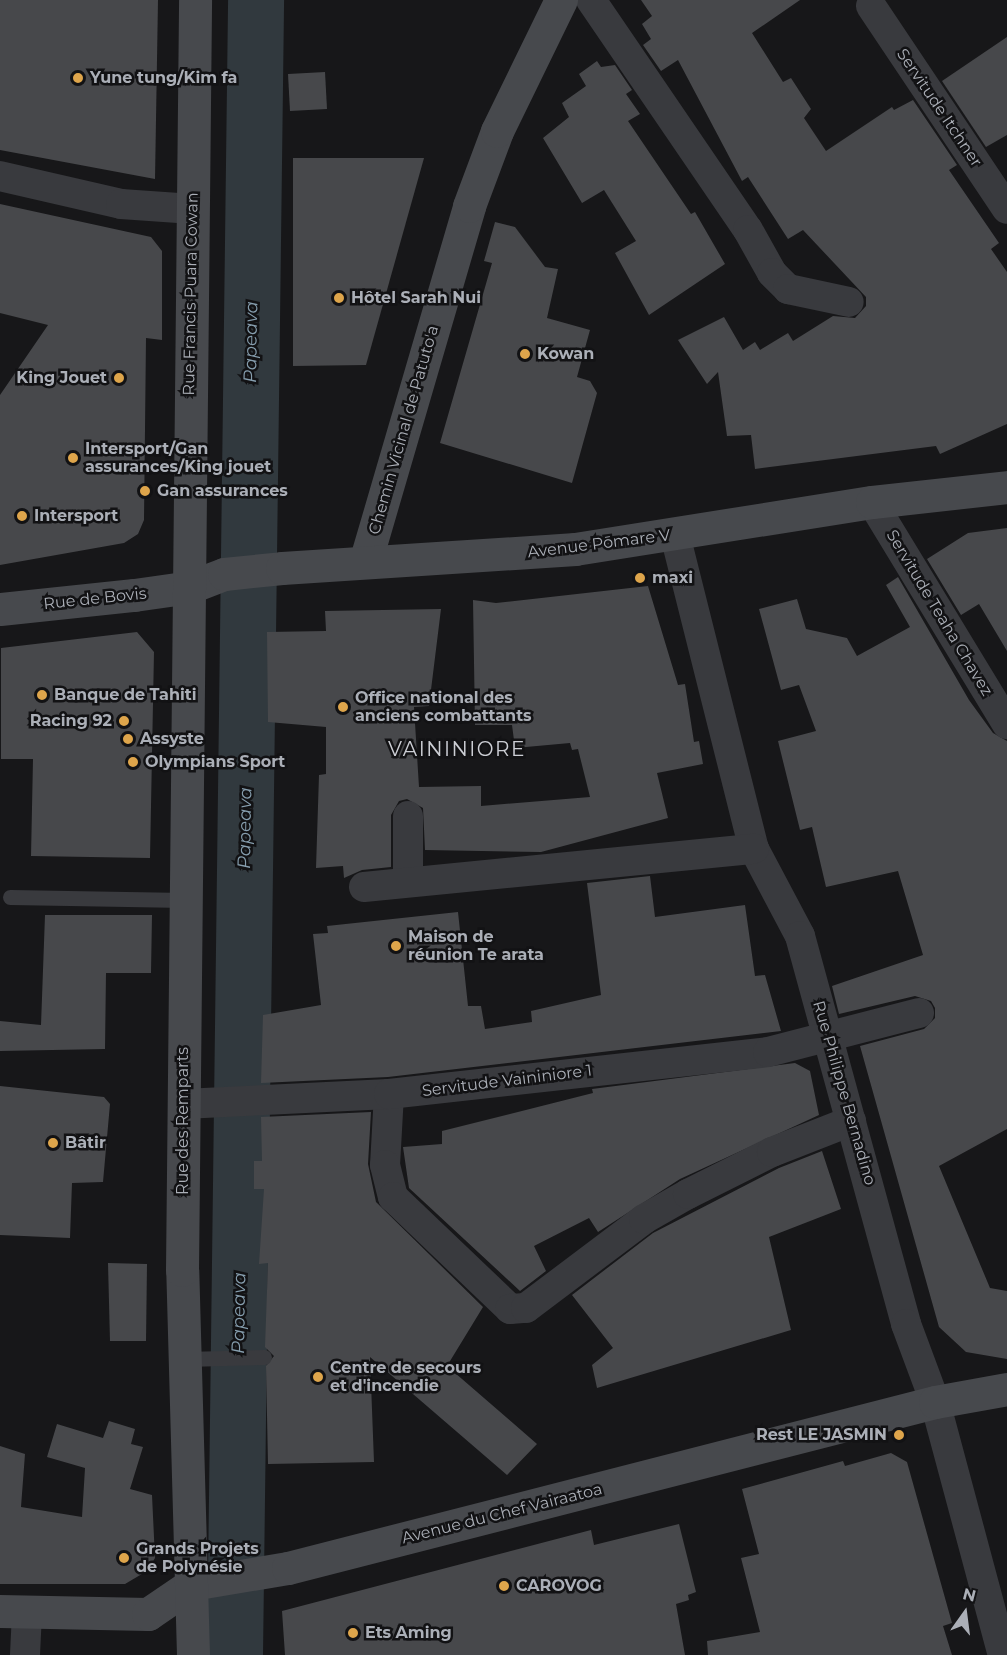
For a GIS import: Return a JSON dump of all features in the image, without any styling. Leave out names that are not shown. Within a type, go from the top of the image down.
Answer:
[{"type":"main road","name":"Rue Francis Puara Cowan","points":[[190,587],[195,0]]},
{"type":"main road","name":"Chemin Vicinal de Patuto'a","points":[[366,560],[469,207],[497,131],[561,0]]},
{"type":"main road","name":"Avenue Pōmare V","points":[[190,587],[224,574],[366,560],[541,552],[675,536],[872,502],[1007,487]]},
{"type":"main road","name":"Rue de Bovis","points":[[0,609],[190,587]]},
{"type":"main road","name":"Rue des Remparts","points":[[190,587],[183,1104],[185,1359],[201,1583],[193,1655]]},
{"type":"main road","name":"Avenue du Chef Vairaatoa","points":[[13,1611],[148,1614],[201,1583],[256,1573],[510,1513],[935,1402],[1007,1389]]},
{"type":"street","points":[[591,0],[748,230],[772,273],[788,289],[849,302]]},
{"type":"street","name":"Servitude Itchner","points":[[871,6],[1002,190]]},
{"type":"street","points":[[0,176],[121,204],[193,208]]},
{"type":"street","name":"Servitude Teaha Chavez","points":[[872,502],[1007,724]]},
{"type":"street","name":"Rue Philippe Bernadino","points":[[675,536],[754,849],[800,936],[906,1324],[935,1402],[997,1599],[1003,1655]]},
{"type":"street","points":[[408,816],[408,882]]},
{"type":"street","points":[[364,887],[754,849]]},
{"type":"street","name":"Servitude Vaininiore 1","points":[[183,1104],[274,1103],[389,1094],[768,1052],[829,1039],[919,1013]]},
{"type":"street","points":[[389,1094],[385,1165],[393,1197],[510,1309],[526,1308],[644,1220],[715,1179],[851,1121]]},
{"type":"street","points":[[13,1611],[24,1655]]},
{"type":"lane","points":[[10,897],[185,900]]},
{"type":"lane","points":[[185,1359],[264,1357]]},
{"type":"building","name":"Yune tung/Kim fa","points":[[0,0],[158,0],[155,179],[0,150]]},
{"type":"building","points":[[641,0],[800,0],[752,33],[783,82],[791,78],[811,109],[804,118],[826,151],[892,107],[894,110],[913,100],[957,165],[949,170],[999,243],[991,249],[1007,272],[1007,424],[940,454],[936,446],[755,469],[751,435],[727,436],[718,372],[707,384],[678,340],[724,317],[743,350],[755,342],[760,350],[788,333],[793,341],[833,316],[855,318],[866,306],[866,297],[803,230],[788,239],[748,177],[742,181],[678,60],[661,71],[643,45],[651,39],[642,24],[652,16]]},
{"type":"building","points":[[1007,37],[1007,135],[986,147],[942,81]]},
{"type":"building","points":[[597,61],[601,67],[615,65],[632,90],[626,94],[640,114],[628,121],[691,214],[695,212],[725,264],[649,315],[615,253],[636,241],[604,190],[582,203],[543,138],[569,117],[562,103],[586,86],[579,74]]},
{"type":"building","points":[[325,72],[327,109],[290,111],[288,74]]},
{"type":"building","name":"Hôtel Sarah Nui","points":[[293,158],[424,158],[366,365],[293,366]]},
{"type":"building","points":[[0,204],[151,237],[162,251],[162,340],[146,338],[144,520],[138,534],[124,543],[0,565],[0,395],[48,325],[0,313]]},
{"type":"building","name":"Kowan","points":[[495,222],[515,227],[545,267],[558,269],[547,318],[590,330],[577,377],[590,381],[597,393],[572,483],[440,443],[492,263],[484,261]]},
{"type":"building","points":[[1007,528],[1007,651],[979,604],[961,615],[927,559],[968,533]]},
{"type":"building","points":[[898,577],[969,700],[993,733],[1007,741],[1007,1129],[939,1166],[990,1288],[1007,1291],[1007,1359],[966,1352],[939,1327],[860,1046],[924,1029],[935,1018],[935,1008],[931,1001],[915,996],[839,1014],[832,986],[923,955],[898,871],[826,887],[812,827],[800,830],[778,741],[816,731],[799,685],[781,690],[759,609],[797,599],[806,629],[847,638],[857,656],[910,627],[886,585]]},
{"type":"building","points":[[648,586],[678,685],[685,684],[694,742],[699,741],[703,764],[657,773],[668,818],[541,852],[425,850],[423,808],[407,799],[399,801],[391,815],[391,867],[362,870],[344,878],[343,866],[316,868],[319,775],[326,774],[326,727],[268,722],[267,632],[326,631],[325,611],[441,609],[429,706],[414,707],[419,787],[481,786],[481,806],[590,797],[578,749],[572,750],[570,743],[515,748],[512,725],[475,725],[473,600],[496,603]]},
{"type":"building","points":[[137,632],[154,652],[150,858],[31,856],[33,759],[1,759],[1,648]]},
{"type":"building","points":[[650,876],[655,917],[745,905],[755,976],[765,975],[781,1031],[388,1077],[261,1083],[263,1015],[321,1005],[313,934],[328,933],[327,926],[458,912],[468,1006],[481,1006],[485,1029],[532,1022],[531,1011],[601,995],[587,883]]},
{"type":"building","points":[[45,915],[152,915],[151,973],[106,973],[105,1049],[0,1051],[0,1021],[41,1025]]},
{"type":"building","points":[[795,1063],[810,1071],[819,1115],[680,1179],[598,1232],[589,1218],[534,1246],[546,1271],[520,1291],[409,1188],[403,1147],[442,1144],[442,1131],[593,1093],[592,1089]]},
{"type":"building","name":"Bâtir","points":[[0,1086],[104,1097],[110,1104],[103,1182],[72,1183],[70,1238],[0,1235]]},
{"type":"building","points":[[371,1112],[368,1164],[376,1202],[483,1307],[447,1366],[537,1444],[507,1475],[370,1357],[374,1462],[268,1464],[266,1366],[274,1356],[265,1347],[268,1263],[259,1264],[264,1189],[254,1189],[254,1161],[262,1161],[261,1117]]},
{"type":"building","points":[[822,1151],[841,1209],[769,1237],[791,1330],[597,1388],[592,1365],[613,1348],[572,1295],[653,1233],[779,1168]]},
{"type":"building","points":[[108,1263],[147,1264],[146,1341],[110,1341]]},
{"type":"building","points":[[109,1421],[135,1429],[131,1444],[143,1447],[130,1489],[152,1495],[155,1558],[147,1571],[125,1584],[0,1584],[0,1446],[25,1454],[21,1507],[82,1517],[85,1468],[47,1457],[57,1424],[103,1438]]},
{"type":"building","points":[[891,1453],[907,1462],[952,1623],[943,1626],[952,1655],[708,1655],[707,1641],[760,1632],[741,1558],[759,1554],[742,1489],[843,1461],[845,1466]]},
{"type":"building","points":[[679,1524],[696,1592],[688,1595],[689,1600],[676,1604],[685,1655],[285,1655],[282,1611],[591,1530],[594,1545]]},
{"type":"waterway","name":"Papeava","points":[[235,1655],[256,0]]},
{"type":"place","name":"Yune tung/Kim fa","points":[[78,78]]},
{"type":"place","name":"Hôtel Sarah Nui","points":[[339,298]]},
{"type":"place","name":"Kowan","points":[[525,354]]},
{"type":"place","name":"King Jouet","points":[[119,378]]},
{"type":"place","name":"Intersport/Gan assurances/King jouet","points":[[73,458]]},
{"type":"place","name":"Gan assurances","points":[[145,491]]},
{"type":"place","name":"Intersport","points":[[22,516]]},
{"type":"place","name":"maxi","points":[[640,578]]},
{"type":"place","name":"Banque de Tahiti","points":[[42,695]]},
{"type":"place","name":"Office national des anciens combattants","points":[[343,707]]},
{"type":"place","name":"Racing 92","points":[[124,721]]},
{"type":"place","name":"Assyste","points":[[128,739]]},
{"type":"place","name":"Olympians Sport","points":[[133,762]]},
{"type":"place","name":"Maison de réunion Te arata","points":[[396,946]]},
{"type":"place","name":"Bâtir","points":[[53,1143]]},
{"type":"place","name":"Centre de secours et d'incendie","points":[[318,1377]]},
{"type":"place","name":"Rest LE JASMIN","points":[[899,1435]]},
{"type":"place","name":"Grands Projets de Polynésie","points":[[124,1558]]},
{"type":"place","name":"CAROVOG","points":[[504,1586]]},
{"type":"place","name":"Ets Aming","points":[[353,1633]]},
{"type":"district","name":"VAININIORE","points":[[457,749]]}]
